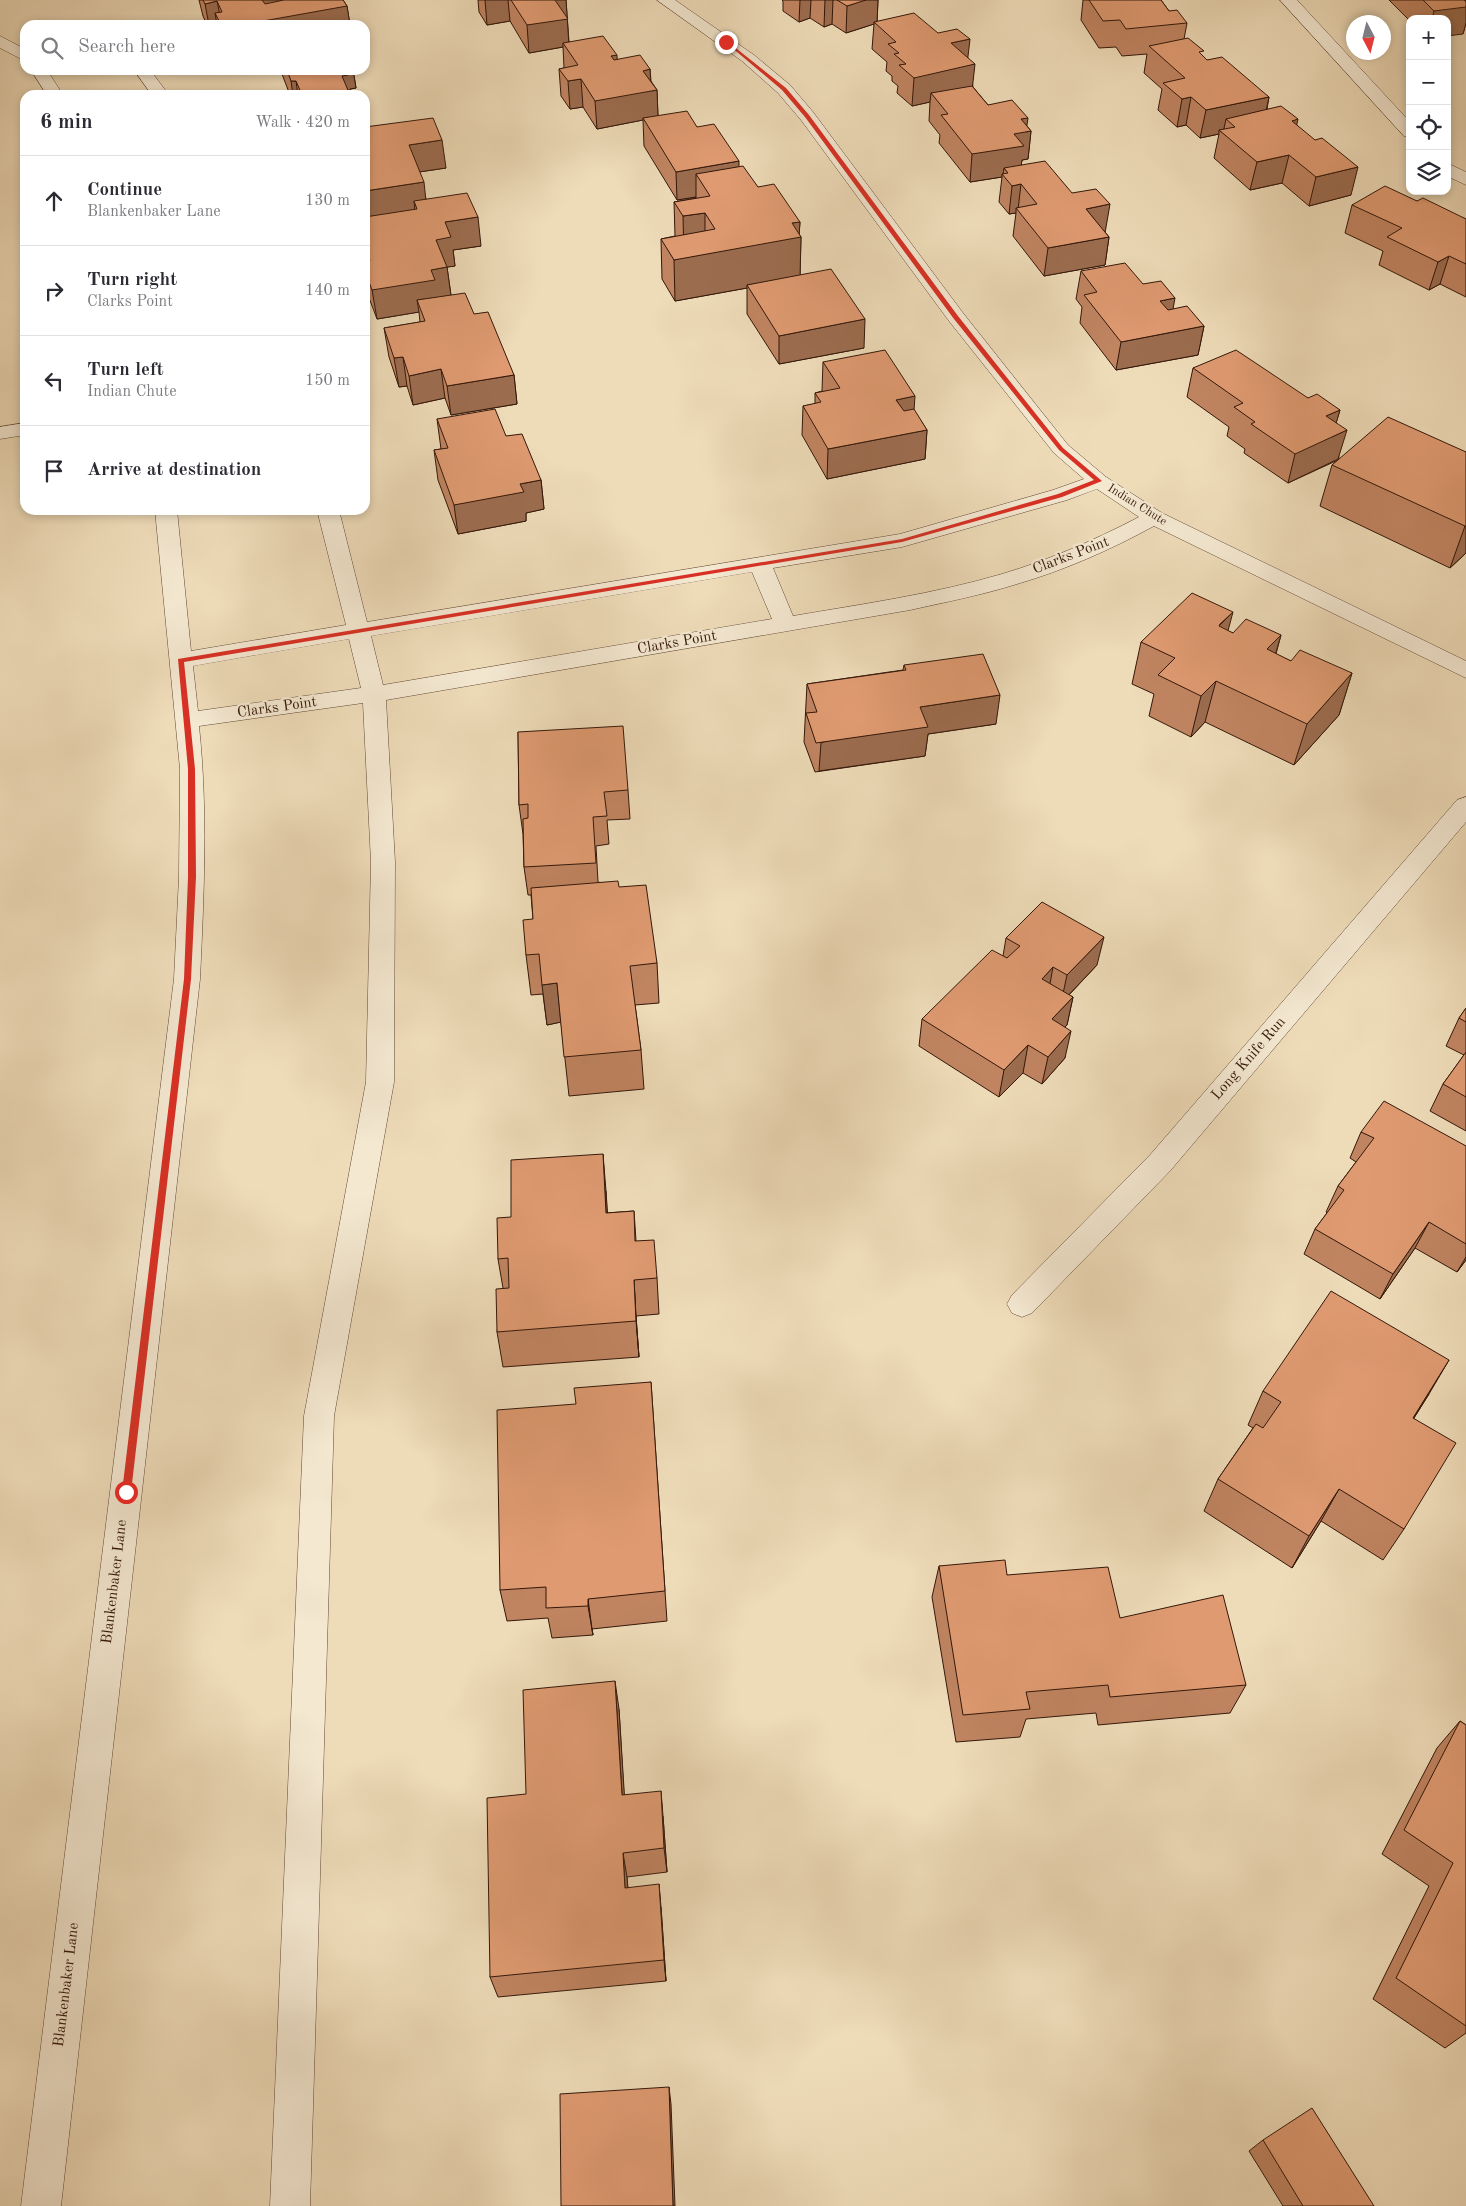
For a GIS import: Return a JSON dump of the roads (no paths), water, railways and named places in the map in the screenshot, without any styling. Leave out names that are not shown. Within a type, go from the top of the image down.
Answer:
[{"type":"street","name":"Indian Chute","points":[[665,0],[748,58],[784,89],[807,116],[956,317],[1061,449],[1099,481],[1154,518],[1466,670]]},
{"type":"street","points":[[1288,0],[1406,128]]},
{"type":"street","points":[[0,41],[20,53]]},
{"type":"street","points":[[42,75],[52,90]]},
{"type":"street","points":[[146,75],[158,90]]},
{"type":"street","points":[[1451,171],[1466,180]]},
{"type":"street","points":[[0,433],[20,431]]},
{"type":"street","points":[[181,660],[902,540],[1060,495],[1099,481]]},
{"type":"street","name":"Blankenbaker Lane","points":[[41,2206],[187,979],[192,852],[192,769],[166,515]]},
{"type":"street","points":[[290,2206],[319,1416],[380,1082],[383,862],[374,694],[329,515]]},
{"type":"street","name":"Clarks Point","points":[[187,720],[374,694],[910,603],[990,585],[1077,556],[1113,541],[1154,518]]},
{"type":"street","points":[[760,564],[785,624]]},
{"type":"street","name":"Long Knife Run","points":[[1022,1304],[1160,1163],[1466,806]]}]
